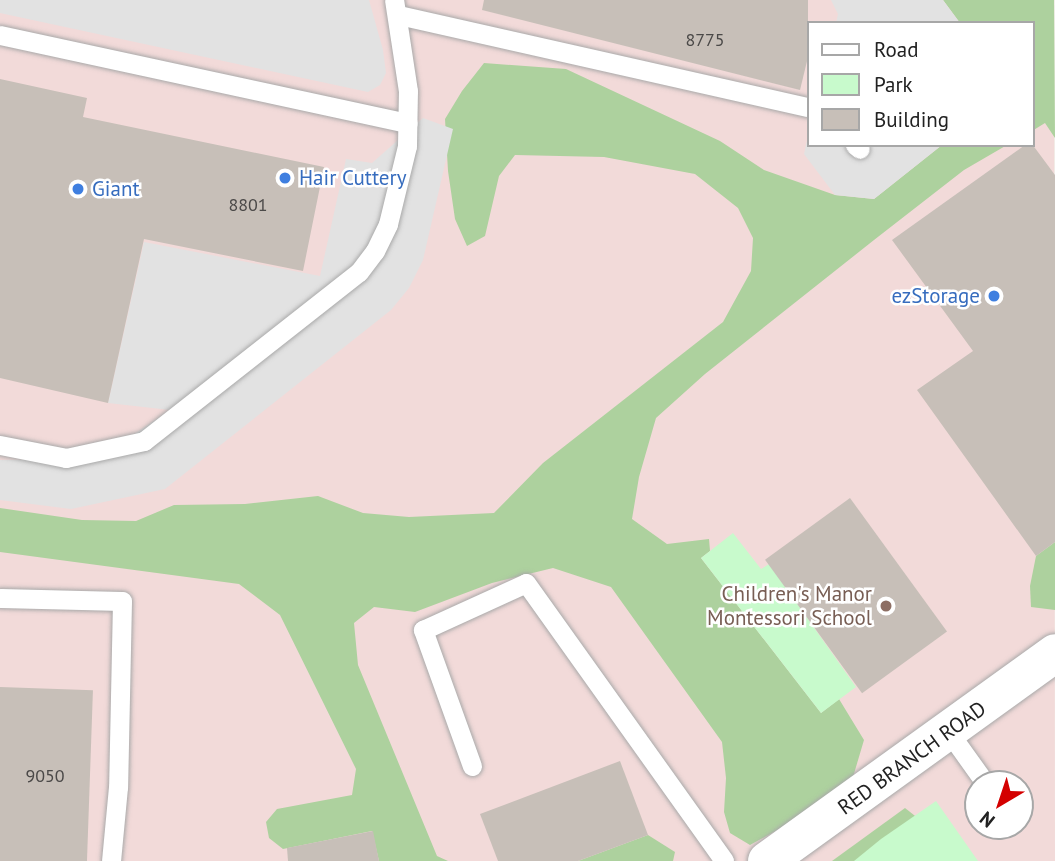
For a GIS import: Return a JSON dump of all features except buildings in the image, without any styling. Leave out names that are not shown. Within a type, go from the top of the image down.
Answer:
[{"type":"street","name":"RED BRANCH ROAD","points":[[767,861],[1055,653]]},
{"type":"lane","points":[[0,445],[66,458],[144,441],[359,272],[375,251],[388,224],[407,146],[408,91],[396,8],[806,107]]},
{"type":"lane","points":[[0,35],[408,123]]},
{"type":"lane","points":[[472,766],[423,630],[526,583],[724,861]]},
{"type":"lane","points":[[0,598],[122,601],[118,787],[111,861]]},
{"type":"lane","points":[[948,731],[976,770]]},
{"type":"shaded area","points":[[0,0],[1054,0],[1055,861],[0,861]]},
{"type":"shaded area","points":[[0,0],[369,0],[383,50],[386,73],[380,85],[368,92],[0,13]]},
{"type":"shaded area","points":[[831,0],[943,0],[959,21],[836,21],[838,14]]},
{"type":"shaded area","points":[[423,118],[453,129],[423,260],[409,288],[391,310],[165,489],[71,509],[0,500],[0,460],[99,458],[170,410],[108,403],[144,242],[320,276],[346,159],[372,163]]},
{"type":"shaded area","points":[[806,145],[939,147],[874,199],[835,195],[804,154]]},
{"type":"green space","points":[[943,0],[1054,0],[1055,138],[1045,123],[1034,130],[1034,21],[959,21]]},
{"type":"green space","points":[[484,63],[566,69],[720,141],[764,170],[835,195],[874,199],[939,147],[1004,147],[964,170],[874,240],[705,374],[656,418],[639,477],[632,519],[667,544],[709,539],[710,551],[701,558],[821,713],[839,699],[864,740],[853,777],[790,823],[750,845],[730,833],[724,812],[726,778],[722,742],[611,587],[553,568],[492,583],[415,612],[374,607],[354,623],[358,665],[437,856],[448,861],[379,861],[372,831],[283,849],[269,838],[266,822],[277,809],[352,795],[356,769],[280,615],[239,584],[0,552],[0,508],[82,520],[136,521],[174,505],[245,504],[318,496],[363,513],[409,517],[494,513],[543,463],[723,322],[751,271],[753,238],[738,208],[695,174],[604,157],[515,155],[499,176],[485,236],[467,246],[455,219],[448,171],[445,119]]},
{"type":"green space","points":[[733,533],[761,569],[769,564],[856,687],[821,713],[701,558]]},
{"type":"green space","points":[[1055,542],[1055,610],[1031,607],[1030,586],[1036,556]]},
{"type":"green space","points":[[936,801],[978,861],[854,861],[881,839]]},
{"type":"green space","points":[[905,808],[943,838],[959,861],[832,861]]},
{"type":"green space","points":[[648,835],[675,852],[673,861],[578,861]]},
{"type":"place","name":"Hair Cuttery","points":[[285,178]]},
{"type":"place","name":"Giant","points":[[78,189]]},
{"type":"place","name":"ezStorage","points":[[994,296]]},
{"type":"place","name":"Children's Manor Montessori School","points":[[886,606]]}]
